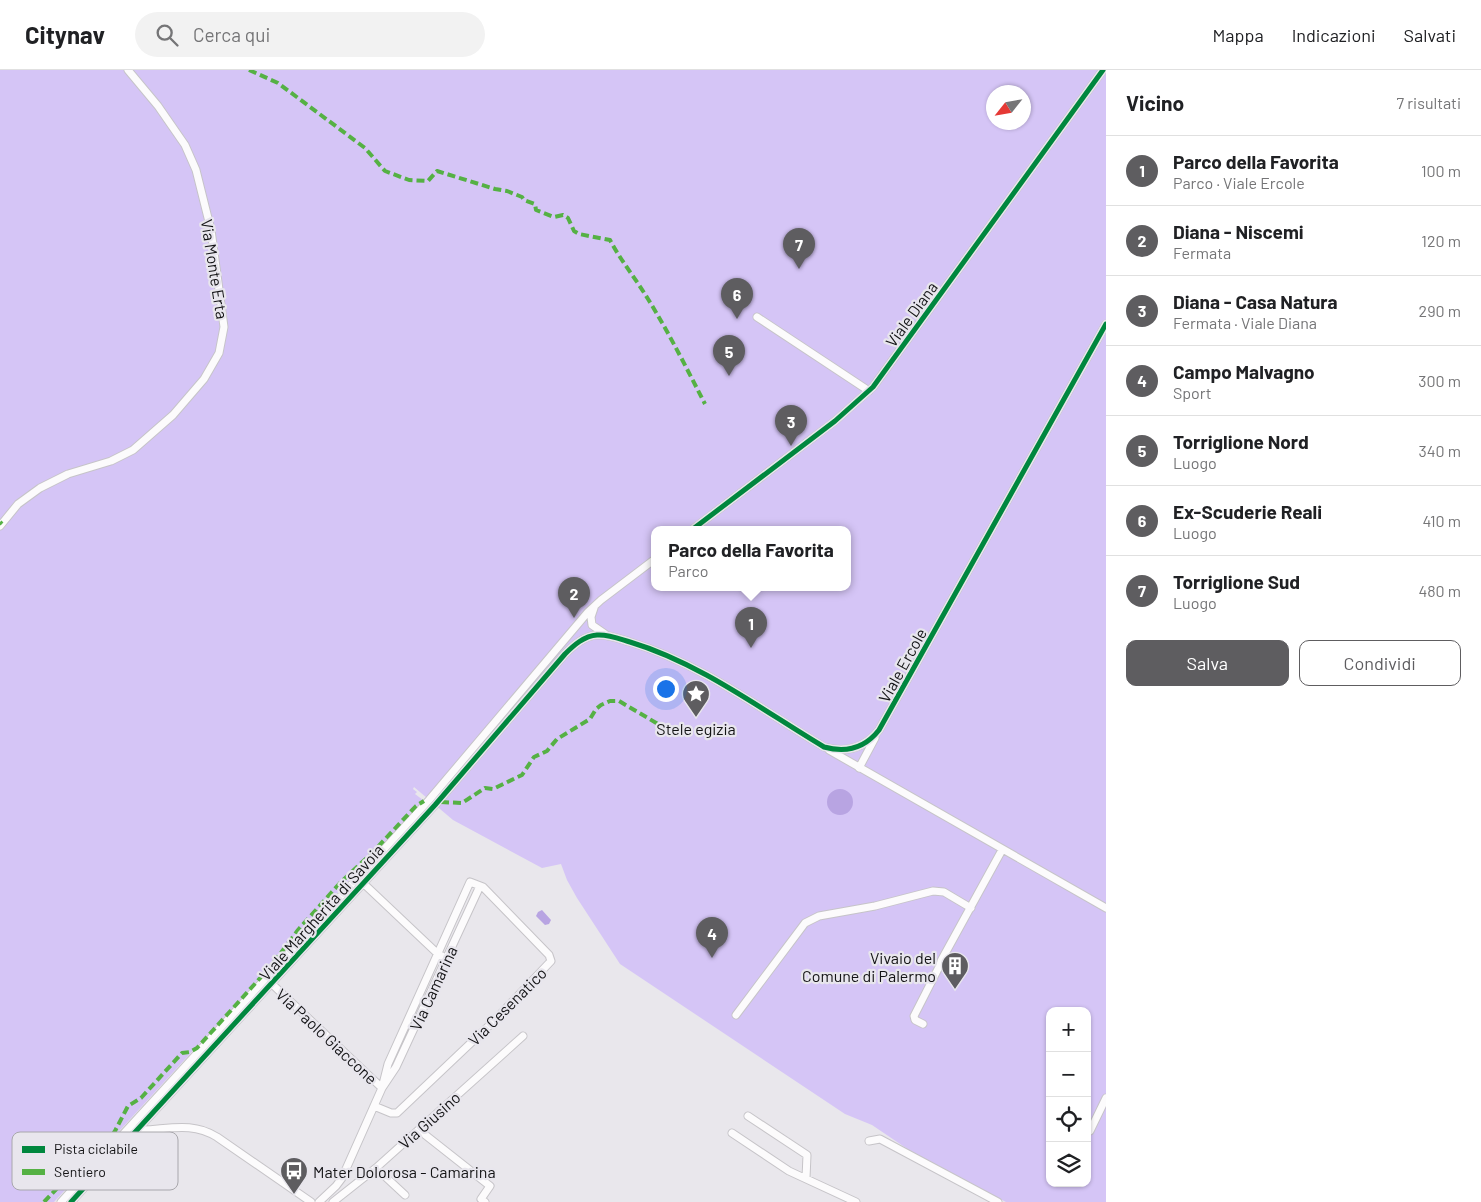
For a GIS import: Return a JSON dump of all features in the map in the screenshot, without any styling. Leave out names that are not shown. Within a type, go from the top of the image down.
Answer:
[{"type":"street","name":"Via Monte Erta","points":[[0,526],[18,504],[40,488],[68,474],[111,461],[133,450],[173,415],[204,379],[218,354],[224,327],[211,230],[196,170],[185,145],[158,106],[128,70]]},
{"type":"street","name":"Viale Diana","points":[[697,526],[835,421],[869,391],[1103,70]]},
{"type":"street","points":[[757,317],[869,391]]},
{"type":"street","name":"Viale Ercole","points":[[586,637],[600,634],[657,650],[678,660],[824,747],[841,750],[851,749],[871,739],[880,730],[1106,324]]},
{"type":"street","points":[[609,636],[592,625],[591,612],[595,605],[651,562]]},
{"type":"street","name":"Viale Margherita di Savoia","points":[[130,1132],[429,800],[595,605]]},
{"type":"street","name":"Viale Margherita di Savoia","points":[[135,1126],[272,984],[435,806],[565,654],[586,637]]},
{"type":"street","points":[[859,768],[880,730]]},
{"type":"street","points":[[824,747],[1106,908]]},
{"type":"street","points":[[923,1024],[915,1020],[914,1016],[946,950],[1002,850]]},
{"type":"street","name":"Via Cesenatico","points":[[374,1106],[391,1113],[397,1113],[494,1021],[551,961],[549,955],[485,889],[470,882]]},
{"type":"street","name":"Via Camarina","points":[[382,1088],[388,1064],[470,882]]},
{"type":"street","points":[[364,883],[438,954],[447,958]]},
{"type":"street","name":"Via Camarina","points":[[319,1202],[342,1178],[382,1088],[396,1067],[480,886]]},
{"type":"street","points":[[736,1015],[805,923],[814,918],[875,906],[933,891],[944,892],[971,908]]},
{"type":"street","points":[[940,965],[951,971],[957,970]]},
{"type":"street","name":"Via Paolo Giaccone","points":[[272,984],[382,1088]]},
{"type":"street","name":"Via Giusino","points":[[333,1202],[376,1168],[523,1036]]},
{"type":"street","points":[[1091,1129],[1106,1098]]},
{"type":"street","points":[[748,1116],[807,1154],[806,1178]]},
{"type":"street","points":[[125,1132],[135,1126],[161,1129],[188,1127],[210,1133],[312,1202]]},
{"type":"street","points":[[419,1130],[490,1186],[481,1199],[485,1202]]},
{"type":"street","points":[[732,1133],[789,1172],[856,1202]]},
{"type":"street","points":[[869,1141],[880,1139],[998,1202]]},
{"type":"street","points":[[376,1168],[405,1195]]},
{"type":"street","points":[[62,1202],[73,1190]]},
{"type":"street","name":"Viale Margherita di Savoia","points":[[71,1202],[81,1190]]},
{"type":"shaded area","points":[[0,70],[1106,70],[1106,1202],[1006,1202],[909,1150],[872,1125],[845,1114],[620,964],[577,898],[561,864],[542,868],[453,820],[414,787],[413,789],[417,792],[415,794],[423,800],[118,1132],[12,1132],[12,1190],[65,1190],[54,1202],[0,1202]]},
{"type":"shaded area","points":[[840,789],[849,793],[853,802],[849,811],[840,815],[831,811],[827,802],[831,793]]},
{"type":"shaded area","points":[[542,910],[551,920],[549,924],[545,925],[536,916]]},
{"type":"marked path","points":[[249,70],[278,83],[365,148],[385,171],[409,180],[428,181],[437,171],[507,191],[535,204],[536,210],[554,217],[563,215],[568,218],[574,231],[579,234],[610,240],[656,312],[705,404]]},
{"type":"marked path","points":[[441,802],[462,803],[485,788],[493,789],[522,775],[534,757],[547,751],[557,739],[590,719],[596,709],[610,701],[619,701],[675,734]]},
{"type":"marked path","points":[[114,1132],[128,1106],[141,1098],[182,1053],[190,1052],[197,1048],[271,966],[298,930],[340,883],[372,853],[416,806],[424,801]]},
{"type":"marked path","points":[[44,1202],[55,1190]]},
{"type":"cycle path","points":[[697,526],[835,421],[873,387],[1103,70]]},
{"type":"cycle path","points":[[135,1132],[435,805],[565,654],[584,639],[597,635],[610,636],[656,651],[681,662],[730,688],[824,747],[847,749],[854,748],[868,741],[879,730],[1106,324]]},
{"type":"cycle path","points":[[71,1202],[82,1190]]},
{"type":"place","name":"Torriglione Sud","points":[[799,269]]},
{"type":"place","name":"Ex-Scuderie Reali","points":[[737,319]]},
{"type":"place","name":"Torriglione Nord","points":[[729,376]]},
{"type":"place","name":"Diana - Casa Natura","points":[[791,446]]},
{"type":"place","name":"Diana - Niscemi","points":[[574,618]]},
{"type":"place","name":"Parco della Favorita","points":[[751,648]]},
{"type":"place","name":"Stele egizia","points":[[696,718]]},
{"type":"place","name":"Campo Malvagno","points":[[712,958]]},
{"type":"place","name":"Vivaio del Comune di Palermo","points":[[955,990]]},
{"type":"place","name":"Mater Dolorosa - Camarina","points":[[294,1195]]}]
